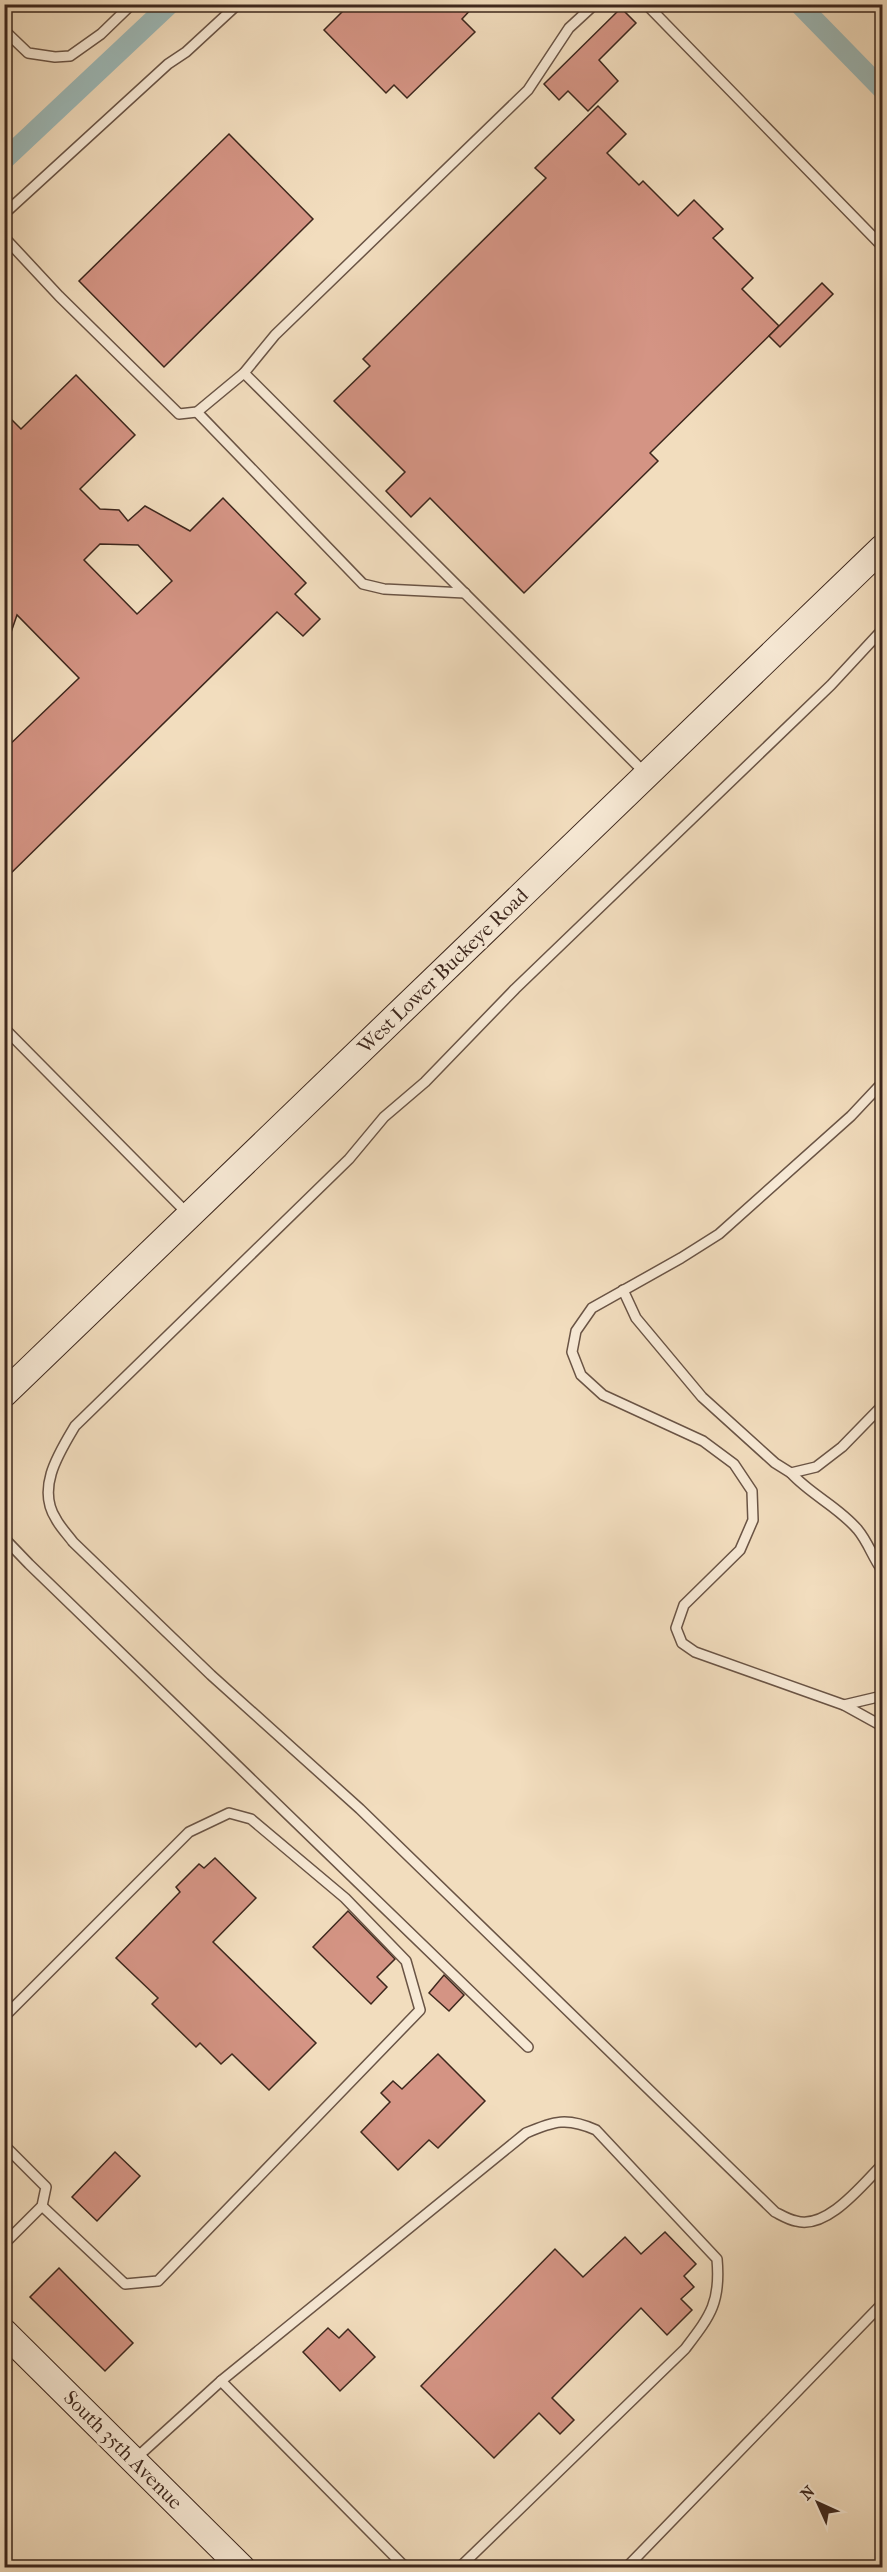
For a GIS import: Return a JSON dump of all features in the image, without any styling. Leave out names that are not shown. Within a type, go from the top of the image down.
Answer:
[{"type":"main road","name":"West Lower Buckeye Road","points":[[4,1394],[882,548]]},
{"type":"main road","name":"South 35th Avenue","points":[[4,2332],[242,2568]]},
{"type":"lane","points":[[4,30],[28,53],[55,57],[70,56],[101,34],[132,4]]},
{"type":"lane","points":[[4,214],[168,64],[186,52],[238,4]]},
{"type":"lane","points":[[4,237],[59,296],[179,414],[197,411],[244,373],[276,335],[528,90],[568,28],[595,4]]},
{"type":"lane","points":[[646,4],[882,246]]},
{"type":"lane","points":[[244,373],[646,774]]},
{"type":"lane","points":[[197,411],[363,584],[384,590],[465,593]]},
{"type":"lane","points":[[882,630],[831,685],[515,989],[425,1082],[384,1117],[349,1159],[75,1426],[56,1458],[47,1492],[54,1518],[74,1542],[211,1675],[360,1809],[775,2212],[797,2222],[818,2221],[840,2206],[882,2165]]},
{"type":"lane","points":[[4,1028],[190,1216]]},
{"type":"lane","points":[[882,1083],[851,1116],[719,1234],[592,1308],[576,1331],[572,1352],[581,1375],[603,1395],[703,1441],[734,1464],[752,1491],[753,1520],[740,1550],[684,1605],[676,1628],[682,1643],[695,1652],[844,1705],[882,1726]]},
{"type":"lane","points":[[623,1290],[636,1318],[702,1397],[775,1464],[791,1473],[800,1483],[843,1515],[859,1532],[882,1570]]},
{"type":"lane","points":[[791,1473],[816,1467],[842,1447],[882,1406]]},
{"type":"lane","points":[[4,1538],[28,1564],[528,2047]]},
{"type":"lane","points":[[844,1705],[882,1696]]},
{"type":"lane","points":[[4,2017],[189,1832],[230,1813],[251,1819],[345,1898],[406,1961],[420,2010],[158,2281],[125,2284],[42,2206]]},
{"type":"lane","points":[[133,2460],[221,2381],[526,2133],[551,2122],[576,2121],[596,2130],[717,2259],[719,2283],[711,2314],[685,2349],[459,2568]]},
{"type":"lane","points":[[4,2145],[46,2187],[42,2206],[4,2244]]},
{"type":"lane","points":[[626,2568],[882,2304]]},
{"type":"lane","points":[[221,2381],[402,2564],[410,2568]]},
{"type":"building","points":[[350,4],[476,4],[462,19],[475,32],[407,98],[394,85],[386,93],[324,30]]},
{"type":"building","points":[[621,8],[636,23],[599,60],[618,81],[588,111],[568,91],[559,100],[544,84]]},
{"type":"building","points":[[598,106],[626,134],[607,153],[639,185],[643,181],[678,216],[694,200],[723,229],[713,238],[753,278],[742,289],[779,326],[650,453],[658,461],[524,593],[430,498],[411,517],[386,491],[405,472],[334,401],[370,366],[363,359],[546,178],[535,168]]},
{"type":"building","points":[[229,134],[313,219],[164,367],[79,281]]},
{"type":"building","points":[[822,283],[833,294],[780,347],[769,336]]},
{"type":"building","points":[[76,375],[135,435],[80,489],[100,509],[119,510],[128,521],[145,506],[190,531],[223,498],[306,583],[295,594],[320,619],[303,636],[277,612],[4,880],[4,750],[79,678],[17,615],[7,644],[4,644],[4,412],[21,429]],"holes":[[[100,544],[138,545],[172,581],[137,614],[84,560]]]},
{"type":"building","points":[[215,1858],[256,1898],[213,1942],[316,2043],[269,2090],[232,2054],[221,2064],[200,2043],[196,2047],[152,2004],[158,1998],[116,1958],[180,1892],[176,1887],[199,1864],[204,1868]]},
{"type":"building","points":[[348,1911],[395,1959],[377,1977],[387,1987],[371,2004],[313,1947]]},
{"type":"building","points":[[444,1975],[464,1995],[449,2011],[429,1993]]},
{"type":"building","points":[[438,2054],[485,2101],[438,2148],[429,2140],[398,2170],[361,2132],[390,2102],[381,2093],[393,2081],[402,2089]]},
{"type":"building","points":[[115,2152],[140,2176],[97,2221],[72,2197]]},
{"type":"building","points":[[665,2232],[696,2264],[684,2276],[694,2287],[681,2299],[692,2310],[667,2335],[641,2308],[552,2398],[574,2420],[560,2434],[539,2413],[494,2458],[421,2386],[555,2249],[583,2277],[625,2237],[641,2254]]},
{"type":"building","points":[[59,2268],[133,2343],[105,2371],[30,2297]]},
{"type":"building","points":[[328,2328],[339,2338],[348,2329],[375,2357],[340,2391],[303,2352]]},
{"type":"waterway","points":[[4,160],[170,4]]},
{"type":"waterway","points":[[799,4],[882,89]]}]
